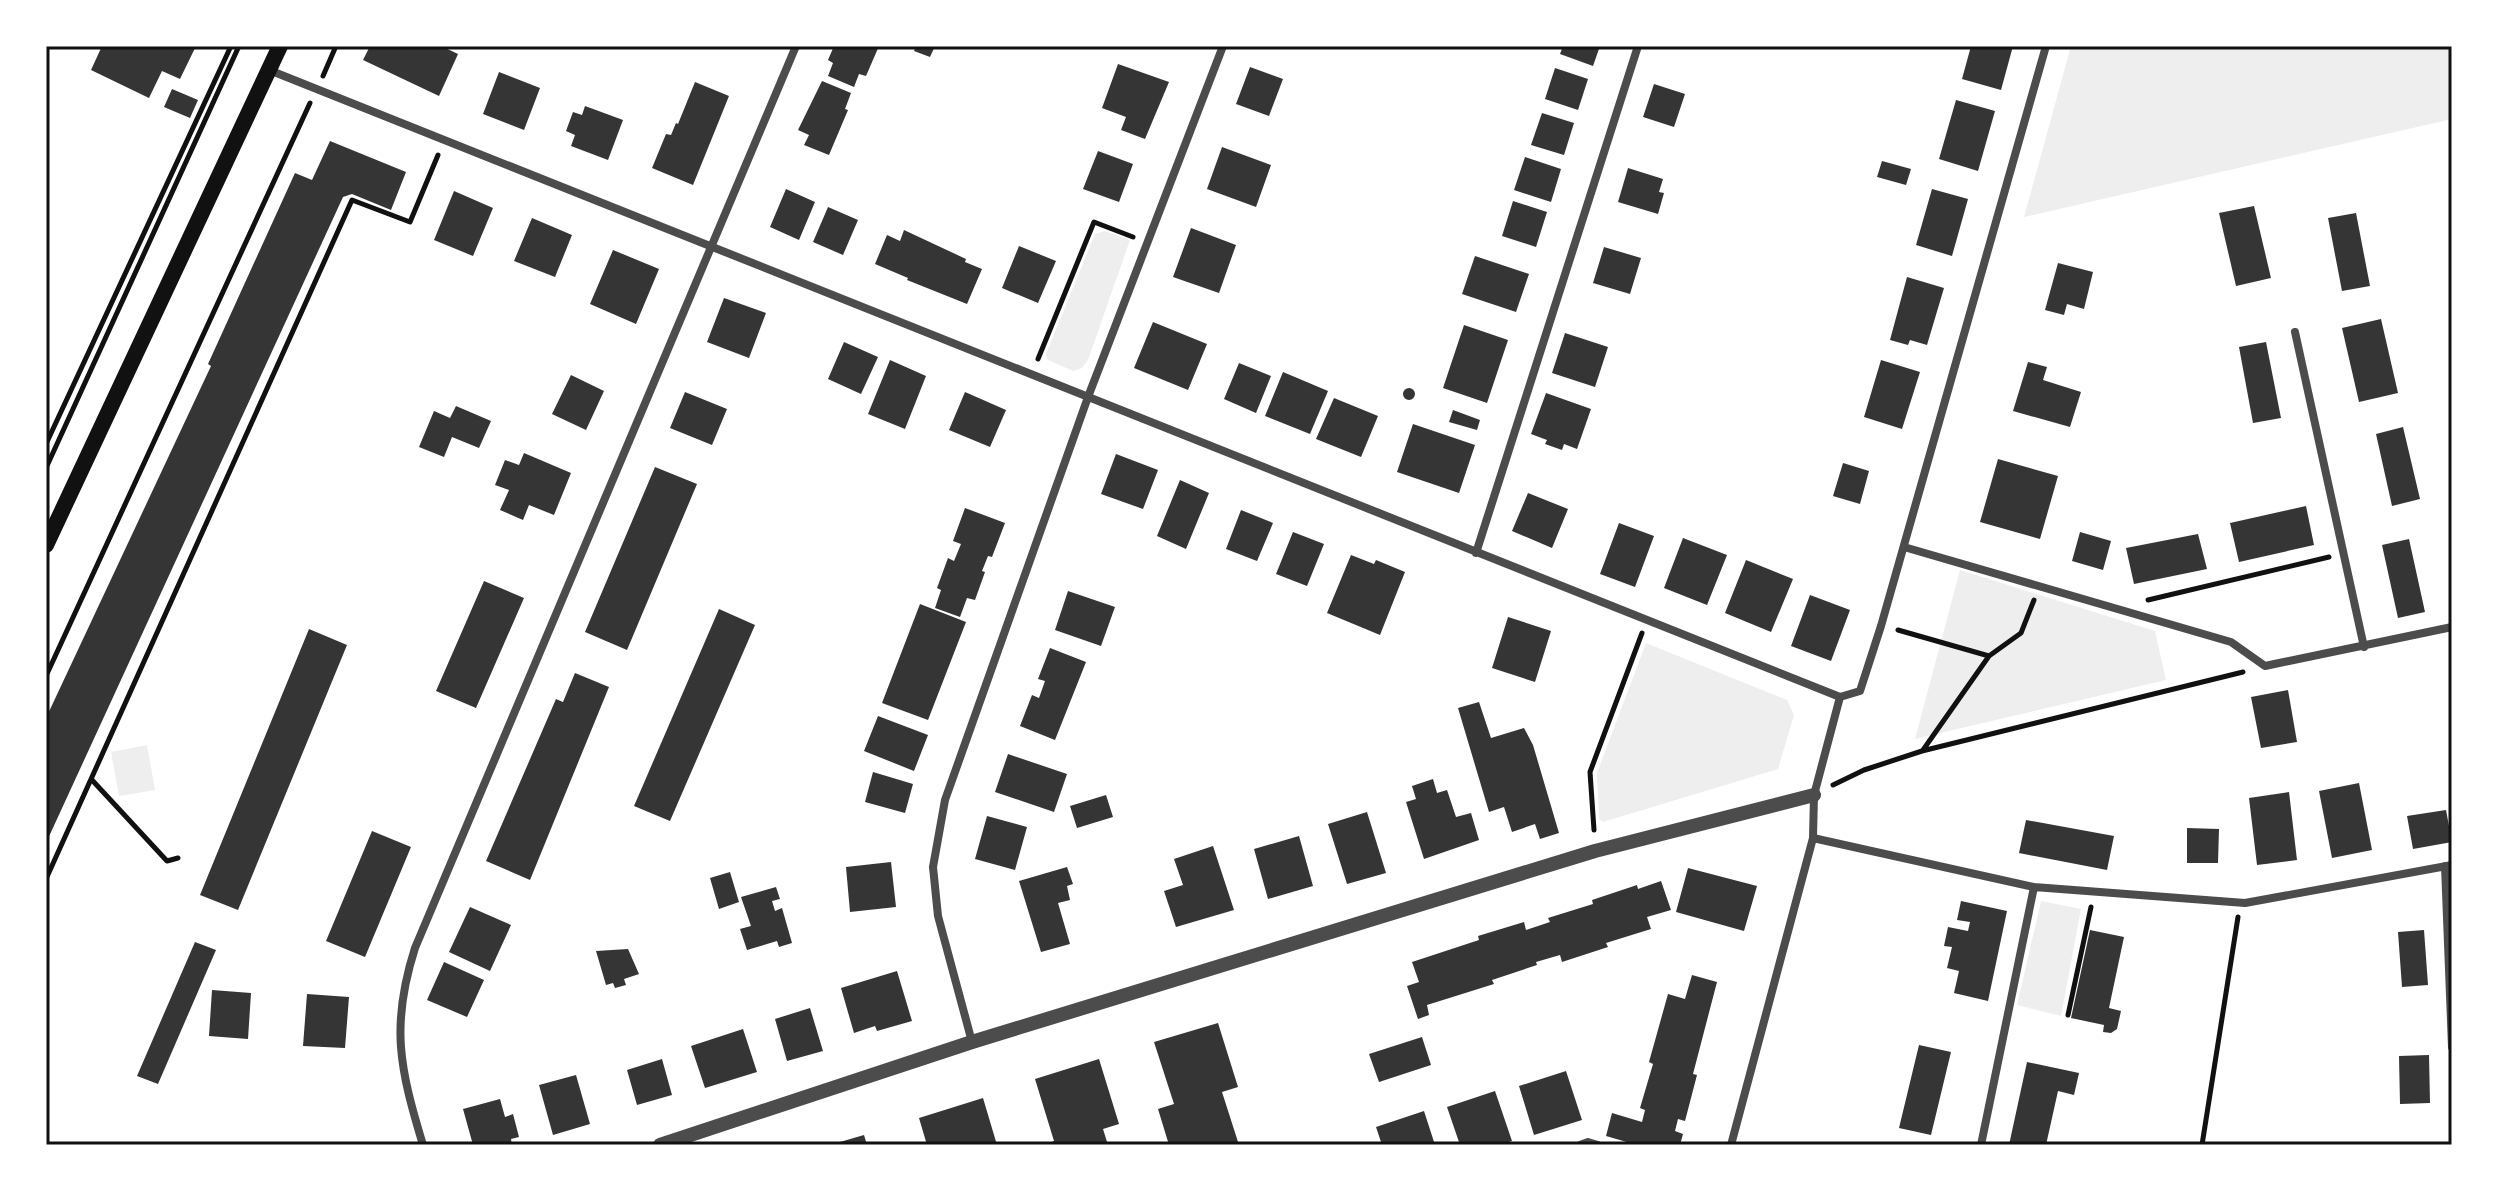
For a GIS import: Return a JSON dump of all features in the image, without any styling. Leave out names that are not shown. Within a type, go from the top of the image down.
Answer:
[{"type":"main road","points":[[46,545],[280,46]]},
{"type":"street","points":[[423,1145],[403,1068],[399,1038],[404,984],[415,948],[796,46]]},
{"type":"street","points":[[972,1042],[938,916],[933,867],[945,800],[1088,397],[1223,46]]},
{"type":"street","points":[[1476,553],[1638,46]]},
{"type":"street","points":[[269,70],[1840,697],[1860,691],[1881,626],[2046,46]]},
{"type":"street","points":[[2295,332],[2364,647]]},
{"type":"street","points":[[1904,547],[2231,642],[2265,666],[2452,627]]},
{"type":"street","points":[[1731,1145],[1813,838],[1814,795],[1840,697]]},
{"type":"street","points":[[660,1145],[972,1042],[1595,851],[1814,795]]},
{"type":"street","points":[[1813,838],[2034,887],[2240,902],[2449,866],[2452,1047]]},
{"type":"street","points":[[1981,1145],[2034,887]]},
{"type":"street","points":[[1580,1145],[1588,1142],[1598,1145]]},
{"type":"path","points":[[46,444],[231,46]]},
{"type":"path","points":[[46,468],[239,46]]},
{"type":"path","points":[[46,676],[336,46]]},
{"type":"path","points":[[46,879],[352,200],[410,222],[444,140]]},
{"type":"path","points":[[1032,374],[1094,222],[1149,243]]},
{"type":"path","points":[[2112,608],[2343,554]]},
{"type":"path","points":[[1922,751],[1989,656],[2021,633],[2039,586]]},
{"type":"path","points":[[1595,851],[1590,772],[1646,620]]},
{"type":"path","points":[[1881,626],[1989,656]]},
{"type":"path","points":[[1814,795],[1864,770],[1922,751],[2265,666]]},
{"type":"path","points":[[92,780],[167,861],[178,858]]},
{"type":"path","points":[[2068,1015],[2095,891]]},
{"type":"path","points":[[2202,1145],[2240,902]]},
{"type":"shaded area","points":[[2071,46],[2452,46],[2452,119],[2024,217]]},
{"type":"shaded area","points":[[1105,231],[1130,240],[1088,360],[1082,368],[1073,371],[1048,360],[1046,354],[1095,234]]},
{"type":"shaded area","points":[[1960,570],[2155,631],[2166,680],[1915,739]]},
{"type":"shaded area","points":[[1646,643],[1787,700],[1794,715],[1778,769],[1603,822],[1599,819],[1597,773]]},
{"type":"shaded area","points":[[147,745],[155,790],[119,796],[111,752]]},
{"type":"shaded area","points":[[2041,901],[2081,909],[2061,1016],[2017,1005]]},
{"type":"building","points":[[102,46],[196,46],[180,79],[162,71],[149,98],[91,70]]},
{"type":"building","points":[[370,46],[441,46],[458,54],[439,96],[363,60]]},
{"type":"building","points":[[834,46],[879,46],[866,76],[859,74],[854,87],[828,76],[833,63],[828,60]]},
{"type":"building","points":[[916,46],[935,46],[930,57],[914,51]]},
{"type":"building","points":[[1563,46],[1600,46],[1593,66],[1560,54]]},
{"type":"building","points":[[1971,46],[2013,46],[2001,90],[1962,79]]},
{"type":"building","points":[[1118,64],[1169,82],[1145,139],[1121,130],[1126,117],[1102,108]]},
{"type":"building","points":[[1250,67],[1283,79],[1269,116],[1236,104]]},
{"type":"building","points":[[1555,68],[1588,79],[1578,110],[1545,99]]},
{"type":"building","points":[[499,72],[540,88],[524,130],[483,114]]},
{"type":"building","points":[[822,81],[851,93],[845,109],[848,110],[829,155],[804,145],[809,135],[798,130]]},
{"type":"building","points":[[695,82],[729,96],[693,185],[652,168],[666,134],[671,135],[678,124]]},
{"type":"building","points":[[1654,84],[1685,94],[1674,127],[1643,117]]},
{"type":"building","points":[[172,89],[198,100],[190,118],[164,107]]},
{"type":"building","points":[[1956,100],[1995,111],[1978,171],[1939,159]]},
{"type":"building","points":[[585,106],[623,120],[608,160],[571,146],[575,135],[566,131],[573,112],[582,115]]},
{"type":"building","points":[[1542,113],[1574,123],[1564,155],[1531,145]]},
{"type":"building","points":[[330,141],[406,172],[391,210],[352,194],[343,197],[46,843],[46,718],[211,366],[208,364],[295,173],[312,180]]},
{"type":"building","points":[[1222,147],[1271,165],[1256,207],[1207,189]]},
{"type":"building","points":[[1098,151],[1133,164],[1119,202],[1083,189]]},
{"type":"building","points":[[1525,157],[1561,169],[1551,202],[1514,190]]},
{"type":"building","points":[[1882,161],[1911,169],[1906,185],[1877,177]]},
{"type":"building","points":[[1628,168],[1663,179],[1659,192],[1664,193],[1658,214],[1618,202]]},
{"type":"building","points":[[786,189],[815,202],[799,240],[770,227]]},
{"type":"building","points":[[1932,189],[1968,199],[1952,256],[1916,245]]},
{"type":"building","points":[[454,191],[493,208],[473,256],[434,240]]},
{"type":"building","points":[[1513,201],[1547,212],[1536,247],[1502,236]]},
{"type":"building","points":[[2254,206],[2271,278],[2236,286],[2219,213]]},
{"type":"building","points":[[828,207],[858,220],[843,255],[813,242]]},
{"type":"building","points":[[2356,213],[2370,286],[2342,291],[2328,218]]},
{"type":"building","points":[[532,218],[572,235],[555,277],[514,261]]},
{"type":"building","points":[[1191,228],[1236,245],[1219,293],[1173,277]]},
{"type":"building","points":[[904,230],[982,269],[967,304],[875,264],[887,235],[900,241]]},
{"type":"building","points":[[1019,246],[1056,261],[1038,303],[1002,288]]},
{"type":"building","points":[[1604,247],[1641,258],[1630,294],[1593,283]]},
{"type":"building","points":[[613,250],[659,269],[636,324],[590,304]]},
{"type":"building","points":[[1475,256],[1529,274],[1516,312],[1462,294]]},
{"type":"building","points":[[2058,263],[2093,272],[2084,309],[2067,304],[2064,315],[2045,310]]},
{"type":"building","points":[[1907,277],[1944,288],[1927,345],[1910,340],[1908,345],[1890,340]]},
{"type":"building","points":[[724,298],[766,313],[749,358],[707,342]]},
{"type":"building","points":[[2381,319],[2398,393],[2359,402],[2342,328]]},
{"type":"building","points":[[1153,322],[1207,344],[1188,390],[1134,368]]},
{"type":"building","points":[[1464,325],[1508,340],[1487,403],[1443,388]]},
{"type":"building","points":[[1565,333],[1608,347],[1595,387],[1552,373]]},
{"type":"building","points":[[844,342],[878,357],[861,394],[828,379]]},
{"type":"building","points":[[2266,342],[2281,418],[2253,423],[2239,347]]},
{"type":"building","points":[[890,360],[926,376],[905,429],[868,414]]},
{"type":"building","points":[[1881,360],[1920,372],[1902,429],[1864,417]]},
{"type":"building","points":[[2028,362],[2047,367],[2043,380],[2081,392],[2070,427],[2013,411]]},
{"type":"building","points":[[1239,363],[1271,376],[1256,413],[1224,399]]},
{"type":"building","points":[[1283,372],[1328,391],[1310,434],[1265,416]]},
{"type":"building","points":[[571,375],[604,391],[586,430],[552,414]]},
{"type":"building","points":[[1409,388],[1415,394],[1409,400],[1403,394]]},
{"type":"building","points":[[685,392],[727,409],[712,445],[670,428]]},
{"type":"building","points":[[965,392],[1006,410],[990,447],[949,430]]},
{"type":"building","points":[[1546,393],[1591,409],[1577,449],[1564,444],[1562,450],[1545,444],[1547,440],[1531,434]]},
{"type":"building","points":[[1334,398],[1378,416],[1361,457],[1316,439]]},
{"type":"building","points":[[456,406],[491,421],[479,448],[452,437],[444,457],[419,447],[434,411],[450,418]]},
{"type":"building","points":[[1453,410],[1480,420],[1477,430],[1449,422]]},
{"type":"building","points":[[1413,424],[1475,445],[1459,493],[1397,472]]},
{"type":"building","points":[[2403,427],[2420,499],[2392,506],[2376,434]]},
{"type":"building","points":[[524,453],[571,473],[554,515],[529,505],[523,520],[500,510],[509,490],[495,485],[505,460],[519,465]]},
{"type":"building","points":[[1116,454],[1158,470],[1143,509],[1101,494]]},
{"type":"building","points":[[1998,459],[2058,476],[2040,539],[1980,522]]},
{"type":"building","points":[[1843,463],[1869,471],[1860,504],[1833,496]]},
{"type":"building","points":[[655,467],[697,484],[627,650],[585,632]]},
{"type":"building","points":[[1180,480],[1209,493],[1186,549],[1157,536]]},
{"type":"building","points":[[1528,493],[1568,509],[1552,548],[1512,531]]},
{"type":"building","points":[[2306,506],[2314,545],[2239,562],[2230,523]]},
{"type":"building","points":[[965,508],[1005,523],[992,557],[988,556],[982,571],[985,572],[975,600],[967,598],[960,617],[935,608],[941,590],[937,588],[948,558],[954,561],[961,544],[953,541]]},
{"type":"building","points":[[1241,510],[1273,523],[1257,561],[1226,549]]},
{"type":"building","points":[[1619,523],[1654,536],[1635,587],[1600,574]]},
{"type":"building","points":[[1293,532],[1324,544],[1307,586],[1276,574]]},
{"type":"building","points":[[2080,532],[2111,541],[2103,570],[2072,561]]},
{"type":"building","points":[[2198,534],[2207,569],[2134,584],[2126,548]]},
{"type":"building","points":[[1683,538],[1727,555],[1707,605],[1664,588]]},
{"type":"building","points":[[2409,539],[2425,612],[2398,618],[2382,545]]},
{"type":"building","points":[[1351,555],[1374,564],[1376,560],[1405,572],[1380,635],[1327,613]]},
{"type":"building","points":[[1746,560],[1793,579],[1771,632],[1725,613]]},
{"type":"building","points":[[484,581],[524,598],[476,708],[436,691]]},
{"type":"building","points":[[1068,591],[1115,607],[1101,646],[1055,630]]},
{"type":"building","points":[[1810,595],[1850,610],[1831,661],[1791,646]]},
{"type":"building","points":[[920,604],[966,622],[928,720],[882,703]]},
{"type":"building","points":[[719,609],[755,625],[670,821],[634,806]]},
{"type":"building","points":[[1508,617],[1551,631],[1535,682],[1492,668]]},
{"type":"building","points":[[309,629],[347,645],[238,910],[200,895]]},
{"type":"building","points":[[1050,648],[1086,662],[1055,740],[1020,726],[1032,695],[1039,698],[1045,681],[1038,679]]},
{"type":"building","points":[[575,673],[609,687],[530,880],[486,861],[556,699],[563,702]]},
{"type":"building","points":[[2288,690],[2297,742],[2261,748],[2251,697]]},
{"type":"building","points":[[1479,702],[1491,738],[1524,728],[1533,745],[1559,833],[1540,839],[1535,824],[1512,832],[1504,807],[1489,812],[1458,708]]},
{"type":"building","points":[[878,716],[928,735],[914,771],[864,751]]},
{"type":"building","points":[[1008,754],[1067,774],[1054,812],[995,792]]},
{"type":"building","points":[[873,772],[913,784],[905,813],[865,802]]},
{"type":"building","points":[[1433,779],[1437,793],[1447,790],[1456,817],[1471,813],[1479,840],[1424,859],[1406,802],[1416,799],[1412,786]]},
{"type":"building","points":[[2359,783],[2372,850],[2332,858],[2319,791]]},
{"type":"building","points":[[2289,792],[2297,860],[2257,865],[2249,798]]},
{"type":"building","points":[[1106,795],[1113,817],[1077,828],[1070,806]]},
{"type":"building","points":[[2446,810],[2452,842],[2413,849],[2407,816]]},
{"type":"building","points":[[1367,812],[1386,873],[1347,884],[1328,824]]},
{"type":"building","points":[[987,816],[1027,827],[1015,870],[975,859]]},
{"type":"building","points":[[2026,820],[2114,836],[2107,870],[2019,853]]},
{"type":"building","points":[[2187,828],[2219,829],[2218,863],[2187,863]]},
{"type":"building","points":[[372,831],[411,847],[365,957],[326,941]]},
{"type":"building","points":[[1299,836],[1313,886],[1268,899],[1254,849]]},
{"type":"building","points":[[1213,846],[1234,910],[1176,927],[1164,891],[1183,885],[1174,859]]},
{"type":"building","points":[[891,862],[896,907],[850,912],[846,867]]},
{"type":"building","points":[[1067,867],[1073,884],[1067,886],[1070,900],[1058,903],[1070,944],[1041,952],[1019,881]]},
{"type":"building","points":[[1688,868],[1757,886],[1744,931],[1676,912]]},
{"type":"building","points":[[730,872],[739,902],[719,909],[710,878]]},
{"type":"building","points":[[1661,881],[1671,910],[1647,917],[1651,929],[1606,943],[1608,947],[1562,962],[1560,955],[1536,962],[1537,965],[1492,980],[1494,984],[1427,1005],[1429,1015],[1418,1019],[1407,986],[1419,982],[1412,962],[1524,922],[1526,930],[1550,922],[1548,918],[1593,904],[1592,900],[1637,885],[1638,889]]},
{"type":"building","points":[[776,887],[780,899],[772,901],[775,911],[782,908],[792,943],[779,947],[777,941],[747,950],[740,929],[751,926],[741,897]]},
{"type":"building","points":[[1961,901],[2007,911],[1988,1001],[1954,993],[1959,971],[1947,968],[1952,947],[1944,946],[1948,927],[1968,931],[1970,922],[1957,920]]},
{"type":"building","points":[[470,907],[511,925],[490,971],[449,952]]},
{"type":"building","points":[[2090,930],[2124,937],[2109,1008],[2121,1011],[2117,1029],[2111,1033],[2103,1032],[2104,1025],[2071,1018]]},
{"type":"building","points":[[2424,930],[2428,985],[2402,987],[2398,932]]},
{"type":"building","points":[[195,942],[216,950],[158,1084],[137,1076]]},
{"type":"building","points":[[628,949],[639,974],[624,979],[626,985],[615,988],[613,983],[606,985],[596,951]]},
{"type":"building","points":[[444,962],[484,980],[467,1017],[427,1000]]},
{"type":"building","points":[[897,971],[912,1021],[877,1031],[875,1026],[854,1033],[841,988]]},
{"type":"building","points":[[1692,975],[1717,982],[1693,1074],[1697,1075],[1685,1121],[1678,1119],[1675,1131],[1683,1134],[1680,1145],[1637,1145],[1606,1136],[1612,1113],[1642,1122],[1645,1110],[1640,1108],[1653,1064],[1649,1062],[1668,994],[1685,999]]},
{"type":"building","points":[[212,990],[251,993],[248,1039],[209,1036]]},
{"type":"building","points":[[307,994],[349,997],[345,1048],[303,1046]]},
{"type":"building","points":[[810,1008],[823,1051],[787,1061],[775,1019]]},
{"type":"building","points":[[1218,1023],[1238,1087],[1222,1092],[1239,1145],[1169,1145],[1158,1109],[1174,1104],[1154,1042]]},
{"type":"building","points":[[743,1029],[757,1072],[705,1088],[691,1046]]},
{"type":"building","points":[[1422,1037],[1431,1065],[1379,1082],[1369,1054]]},
{"type":"building","points":[[1919,1045],[1951,1052],[1931,1135],[1899,1128]]},
{"type":"building","points":[[2429,1055],[2430,1103],[2400,1104],[2399,1056]]},
{"type":"building","points":[[662,1059],[672,1095],[637,1105],[627,1070]]},
{"type":"building","points":[[1099,1059],[1119,1124],[1103,1129],[1108,1145],[1044,1145],[1054,1141],[1035,1079]]},
{"type":"building","points":[[2027,1062],[2079,1073],[2074,1095],[2058,1091],[2046,1145],[2009,1145]]},
{"type":"building","points":[[1566,1071],[1582,1120],[1534,1135],[1519,1086]]},
{"type":"building","points":[[576,1075],[590,1124],[553,1135],[539,1085]]},
{"type":"building","points":[[1495,1091],[1512,1141],[1500,1145],[1460,1145],[1447,1107]]},
{"type":"building","points":[[983,1098],[997,1145],[927,1145],[919,1118]]},
{"type":"building","points":[[500,1099],[505,1117],[513,1114],[519,1137],[511,1139],[512,1145],[473,1145],[463,1109]]},
{"type":"building","points":[[1424,1111],[1435,1145],[1382,1145],[1376,1127]]},
{"type":"building","points":[[864,1135],[867,1145],[833,1145],[833,1144]]}]
